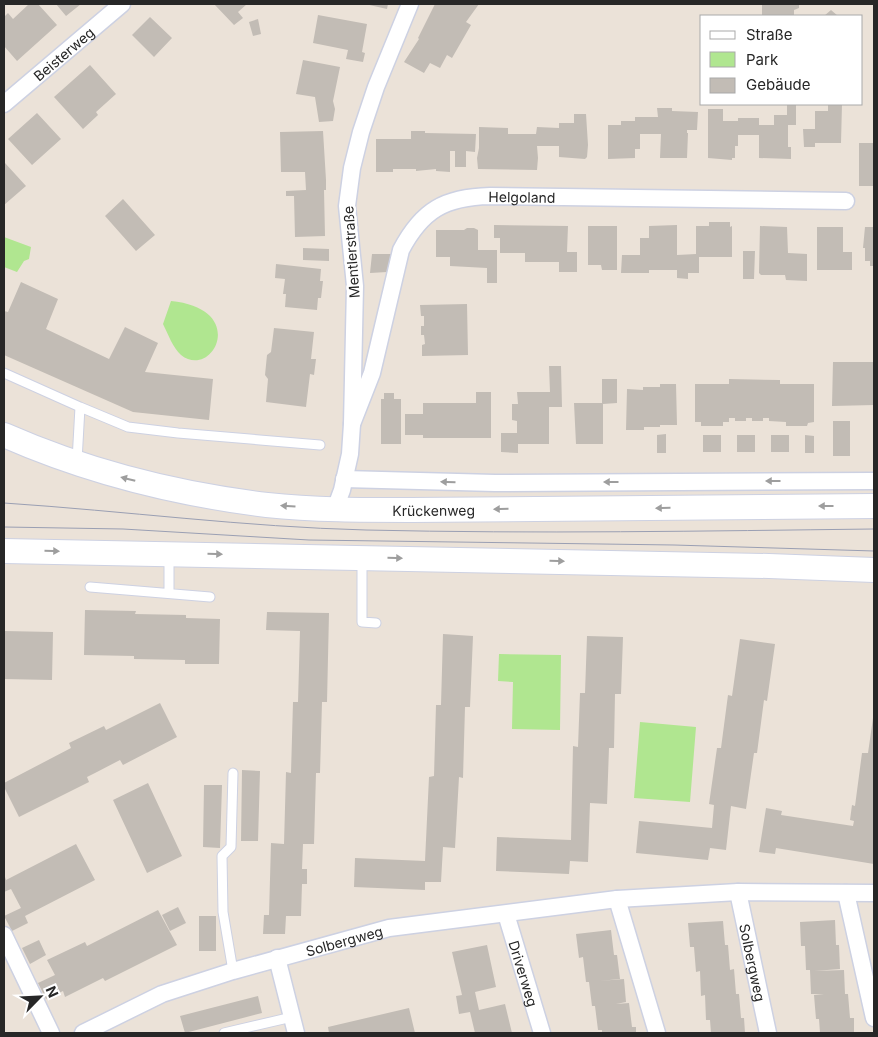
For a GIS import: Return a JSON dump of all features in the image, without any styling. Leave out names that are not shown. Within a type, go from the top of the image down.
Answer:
[{"type":"main road","name":"Krückenweg","points":[[4,435],[76,464],[127,479],[206,497],[268,505],[335,509],[874,506]]},
{"type":"main road","points":[[4,551],[362,557],[874,570]]},
{"type":"street","name":"Beisterweg","points":[[4,104],[122,4]]},
{"type":"street","name":"Mentlerstraße","points":[[335,509],[350,454],[352,424],[355,286],[347,206],[352,168],[361,132],[376,87],[410,4]]},
{"type":"street","name":"Helgoland","points":[[352,424],[372,373],[401,250],[410,232],[428,213],[446,202],[469,196],[846,201]]},
{"type":"street","name":"Krückenweg","points":[[344,479],[495,483],[874,481]]},
{"type":"street","name":"Solbergweg","points":[[83,1033],[162,994],[277,958],[389,928],[617,899],[738,892],[874,893]]},
{"type":"street","name":"Solbergweg","points":[[738,892],[768,1033]]},
{"type":"street","points":[[846,893],[874,1018]]},
{"type":"street","points":[[617,899],[656,1033]]},
{"type":"street","name":"Driverweg","points":[[506,914],[542,1033]]},
{"type":"street","points":[[4,935],[51,1033]]},
{"type":"street","points":[[277,958],[296,1033]]},
{"type":"lane","points":[[4,373],[80,408],[128,427],[320,445]]},
{"type":"lane","points":[[76,464],[80,408]]},
{"type":"lane","points":[[169,553],[169,593]]},
{"type":"lane","points":[[362,557],[362,622],[376,623]]},
{"type":"lane","points":[[90,587],[210,597]]},
{"type":"lane","points":[[233,773],[232,847],[222,856],[223,912],[233,971]]},
{"type":"lane","points":[[224,1033],[292,1016]]},
{"type":"green space","points":[[4,237],[31,247],[29,259],[24,261],[17,272],[4,267]]},
{"type":"green space","points":[[171,301],[195,307],[210,316],[217,328],[217,340],[212,351],[204,358],[193,360],[181,355],[173,345],[163,324]]},
{"type":"green space","points":[[499,654],[561,655],[560,730],[512,729],[513,682],[498,681]]},
{"type":"green space","points":[[640,722],[696,727],[690,802],[634,798]]},
{"type":"building","points":[[29,4],[38,4],[57,25],[17,61],[4,46],[4,17],[8,13],[13,19]]},
{"type":"building","points":[[56,4],[81,4],[66,16]]},
{"type":"building","points":[[214,4],[247,4],[238,12],[243,18],[234,25]]},
{"type":"building","points":[[365,4],[388,4],[387,9]]},
{"type":"building","points":[[435,4],[479,4],[466,22],[471,25],[452,58],[447,55],[440,68],[430,63],[424,73],[404,62],[419,39]]},
{"type":"building","points":[[762,4],[799,4],[799,8],[794,10],[794,15],[762,15]]},
{"type":"building","points":[[831,10],[837,15],[825,15]]},
{"type":"building","points":[[318,15],[367,24],[362,52],[365,53],[363,62],[346,59],[348,50],[313,43]]},
{"type":"building","points":[[150,17],[172,38],[154,57],[132,35]]},
{"type":"building","points":[[258,19],[261,34],[253,36],[249,22]]},
{"type":"building","points":[[303,60],[340,67],[333,101],[335,109],[333,121],[319,122],[315,97],[296,94]]},
{"type":"building","points":[[90,65],[116,94],[96,112],[98,115],[83,129],[54,97]]},
{"type":"building","points":[[787,105],[796,105],[796,125],[788,125],[788,147],[791,147],[791,159],[759,158],[759,135],[738,135],[738,146],[735,146],[735,158],[732,158],[732,160],[708,158],[708,109],[723,109],[723,121],[738,121],[738,118],[759,118],[759,125],[774,125],[774,115],[787,115]]},
{"type":"building","points":[[828,105],[842,105],[841,143],[815,143],[815,147],[804,147],[803,129],[815,129],[815,111],[828,111]]},
{"type":"building","points":[[657,108],[672,108],[672,111],[698,112],[697,130],[687,130],[687,158],[660,158],[661,134],[640,134],[640,149],[635,149],[635,158],[608,159],[608,125],[621,125],[621,121],[635,121],[635,117],[658,117]]},
{"type":"building","points":[[37,113],[61,139],[32,165],[8,139]]},
{"type":"building","points":[[574,114],[586,114],[588,145],[587,157],[585,159],[559,157],[559,146],[537,146],[537,170],[478,169],[479,127],[508,128],[508,134],[536,134],[537,127],[559,128],[559,123],[574,123]]},
{"type":"building","points":[[323,131],[326,180],[326,190],[324,190],[325,236],[295,237],[294,196],[286,196],[286,191],[306,190],[305,172],[281,172],[280,132]]},
{"type":"building","points":[[411,131],[476,134],[475,152],[466,151],[466,167],[455,167],[455,151],[450,151],[450,172],[436,171],[436,169],[416,171],[416,169],[393,169],[393,172],[376,172],[376,139],[411,139]]},
{"type":"building","points":[[859,143],[874,143],[874,186],[859,186]]},
{"type":"building","points":[[4,164],[26,186],[4,205]]},
{"type":"building","points":[[123,199],[155,235],[136,251],[105,216]]},
{"type":"building","points":[[709,222],[730,222],[730,227],[732,226],[732,257],[699,257],[699,273],[688,273],[688,279],[677,278],[677,270],[621,273],[622,255],[640,255],[640,238],[649,238],[649,226],[677,225],[677,255],[696,254],[696,226],[709,226]]},
{"type":"building","points":[[494,225],[568,226],[567,252],[577,252],[577,272],[559,272],[559,262],[525,262],[525,253],[500,253],[500,238],[494,238]]},
{"type":"building","points":[[588,226],[617,226],[617,270],[602,270],[601,265],[588,265]]},
{"type":"building","points":[[760,226],[787,227],[788,253],[807,254],[807,281],[786,280],[785,275],[761,275],[759,273]]},
{"type":"building","points":[[817,227],[843,227],[843,252],[852,252],[852,270],[817,270]]},
{"type":"building","points":[[865,227],[874,227],[874,266],[870,266],[870,261],[865,261],[865,248],[863,248]]},
{"type":"building","points":[[467,228],[478,230],[478,250],[497,250],[497,283],[487,283],[487,268],[450,266],[450,257],[436,257],[436,230],[464,230]]},
{"type":"building","points":[[303,248],[329,249],[329,261],[303,260]]},
{"type":"building","points":[[743,251],[755,251],[754,279],[743,279]]},
{"type":"building","points":[[372,254],[392,254],[387,272],[370,273]]},
{"type":"building","points":[[276,264],[321,269],[320,281],[323,281],[317,310],[285,307],[286,294],[283,294],[285,279],[275,278]]},
{"type":"building","points":[[21,282],[58,299],[46,329],[109,359],[125,327],[158,343],[145,372],[213,379],[209,420],[133,412],[4,355],[4,311],[8,312]]},
{"type":"building","points":[[467,304],[468,355],[422,356],[422,345],[425,344],[424,335],[421,335],[421,326],[424,326],[424,316],[421,316],[420,305]]},
{"type":"building","points":[[274,328],[314,332],[311,359],[316,359],[314,375],[310,374],[306,407],[266,402],[268,379],[265,375],[267,355],[271,352]]},
{"type":"building","points":[[833,362],[874,362],[874,405],[832,406]]},
{"type":"building","points":[[549,366],[561,366],[562,407],[549,407],[549,444],[518,444],[518,453],[501,452],[501,433],[517,433],[517,421],[512,420],[512,404],[518,404],[517,392],[550,392]]},
{"type":"building","points":[[602,379],[617,379],[617,403],[603,404],[603,444],[576,444],[574,403],[602,403]]},
{"type":"building","points":[[729,379],[780,380],[780,384],[814,384],[814,422],[808,423],[807,426],[786,426],[786,422],[769,421],[769,418],[763,418],[763,421],[752,421],[752,418],[746,418],[746,421],[735,421],[735,418],[729,418],[729,422],[723,422],[723,426],[701,426],[701,422],[695,422],[695,384],[729,384]]},
{"type":"building","points":[[660,384],[676,384],[677,425],[644,427],[644,430],[626,430],[627,389],[643,390],[643,387],[660,387]]},
{"type":"building","points":[[476,392],[491,392],[491,438],[423,438],[423,435],[405,435],[405,414],[423,414],[423,403],[476,403]]},
{"type":"building","points":[[384,393],[394,393],[394,399],[401,399],[401,444],[381,444],[381,399],[384,399]]},
{"type":"building","points":[[833,421],[850,421],[850,456],[833,456]]},
{"type":"building","points":[[666,434],[666,453],[657,453],[657,435]]},
{"type":"building","points":[[703,435],[721,435],[721,452],[703,452]]},
{"type":"building","points":[[737,435],[755,435],[755,452],[737,452]]},
{"type":"building","points":[[771,435],[789,435],[789,452],[771,452]]},
{"type":"building","points":[[805,435],[814,436],[814,453],[805,453]]},
{"type":"building","points":[[85,610],[136,611],[135,614],[186,615],[186,618],[220,619],[219,664],[185,664],[185,660],[134,659],[134,656],[84,655]]},
{"type":"building","points":[[267,612],[329,613],[327,702],[322,702],[320,773],[316,773],[314,844],[303,844],[302,869],[307,869],[307,884],[302,884],[301,916],[286,916],[285,934],[263,934],[264,915],[269,915],[271,843],[284,844],[286,772],[291,773],[293,702],[298,702],[300,631],[266,630]]},
{"type":"building","points":[[4,631],[53,632],[52,680],[4,679]]},
{"type":"building","points":[[443,634],[473,636],[470,707],[465,707],[463,778],[459,777],[455,848],[443,847],[441,882],[425,882],[425,890],[354,887],[355,858],[425,861],[429,777],[434,776],[436,705],[441,705]]},
{"type":"building","points":[[587,636],[623,637],[621,694],[615,694],[614,748],[609,748],[607,804],[590,803],[588,862],[570,861],[569,874],[496,871],[497,837],[571,840],[573,746],[578,747],[580,693],[585,693]]},
{"type":"building","points":[[740,639],[775,644],[767,701],[764,700],[757,753],[754,753],[746,809],[731,806],[726,850],[710,848],[708,860],[636,853],[639,821],[712,828],[714,805],[709,804],[717,748],[721,748],[728,695],[732,696]]},
{"type":"building","points":[[160,703],[177,737],[123,765],[120,760],[87,777],[89,782],[19,817],[4,787],[4,783],[71,748],[69,743],[104,726],[106,730]]},
{"type":"building","points":[[873,718],[874,864],[776,848],[775,854],[759,852],[766,808],[782,811],[781,815],[853,826],[854,821],[850,820],[852,805],[855,806],[862,753],[868,753]]},
{"type":"building","points":[[242,770],[260,771],[258,841],[241,841]]},
{"type":"building","points":[[148,783],[182,856],[147,873],[113,800]]},
{"type":"building","points":[[204,785],[222,785],[220,848],[203,847]]},
{"type":"building","points":[[76,844],[95,880],[25,916],[28,923],[12,931],[4,916],[21,908],[11,889],[4,892],[4,874],[6,880]]},
{"type":"building","points":[[178,907],[186,923],[170,931],[162,915]]},
{"type":"building","points":[[158,910],[177,945],[105,981],[103,978],[65,997],[63,991],[46,999],[38,983],[55,975],[47,960],[85,942],[87,946]]},
{"type":"building","points":[[199,916],[216,916],[216,951],[199,951]]},
{"type":"building","points":[[835,920],[836,945],[839,945],[840,969],[814,971],[844,970],[845,994],[848,994],[850,1018],[854,1018],[854,1033],[820,1033],[819,1019],[816,1019],[814,995],[824,994],[811,994],[810,970],[806,970],[805,946],[801,946],[800,922]]},
{"type":"building","points":[[723,921],[725,945],[728,945],[730,970],[734,969],[736,994],[739,994],[741,1018],[744,1018],[745,1033],[711,1033],[710,1020],[706,1020],[705,995],[701,996],[700,971],[696,972],[694,947],[690,947],[688,923]]},
{"type":"building","points":[[611,930],[614,955],[617,955],[620,979],[599,981],[624,979],[626,1002],[616,1004],[629,1003],[632,1027],[636,1027],[636,1033],[602,1033],[602,1030],[598,1030],[589,982],[586,982],[583,957],[579,958],[576,934]]},
{"type":"building","points":[[39,940],[46,955],[30,964],[22,948]]},
{"type":"building","points":[[487,945],[496,987],[475,992],[479,1010],[505,1004],[512,1033],[475,1033],[470,1012],[459,1014],[456,996],[462,995],[452,952]]},
{"type":"building","points":[[258,996],[262,1013],[185,1033],[180,1016]]},
{"type":"building","points":[[409,1008],[415,1033],[329,1033],[328,1027]]},
{"type":"tram line","points":[[4,503],[275,526],[366,530],[557,532],[874,529]]},
{"type":"tram line","points":[[4,527],[123,529],[309,540],[674,545],[874,551]]}]
